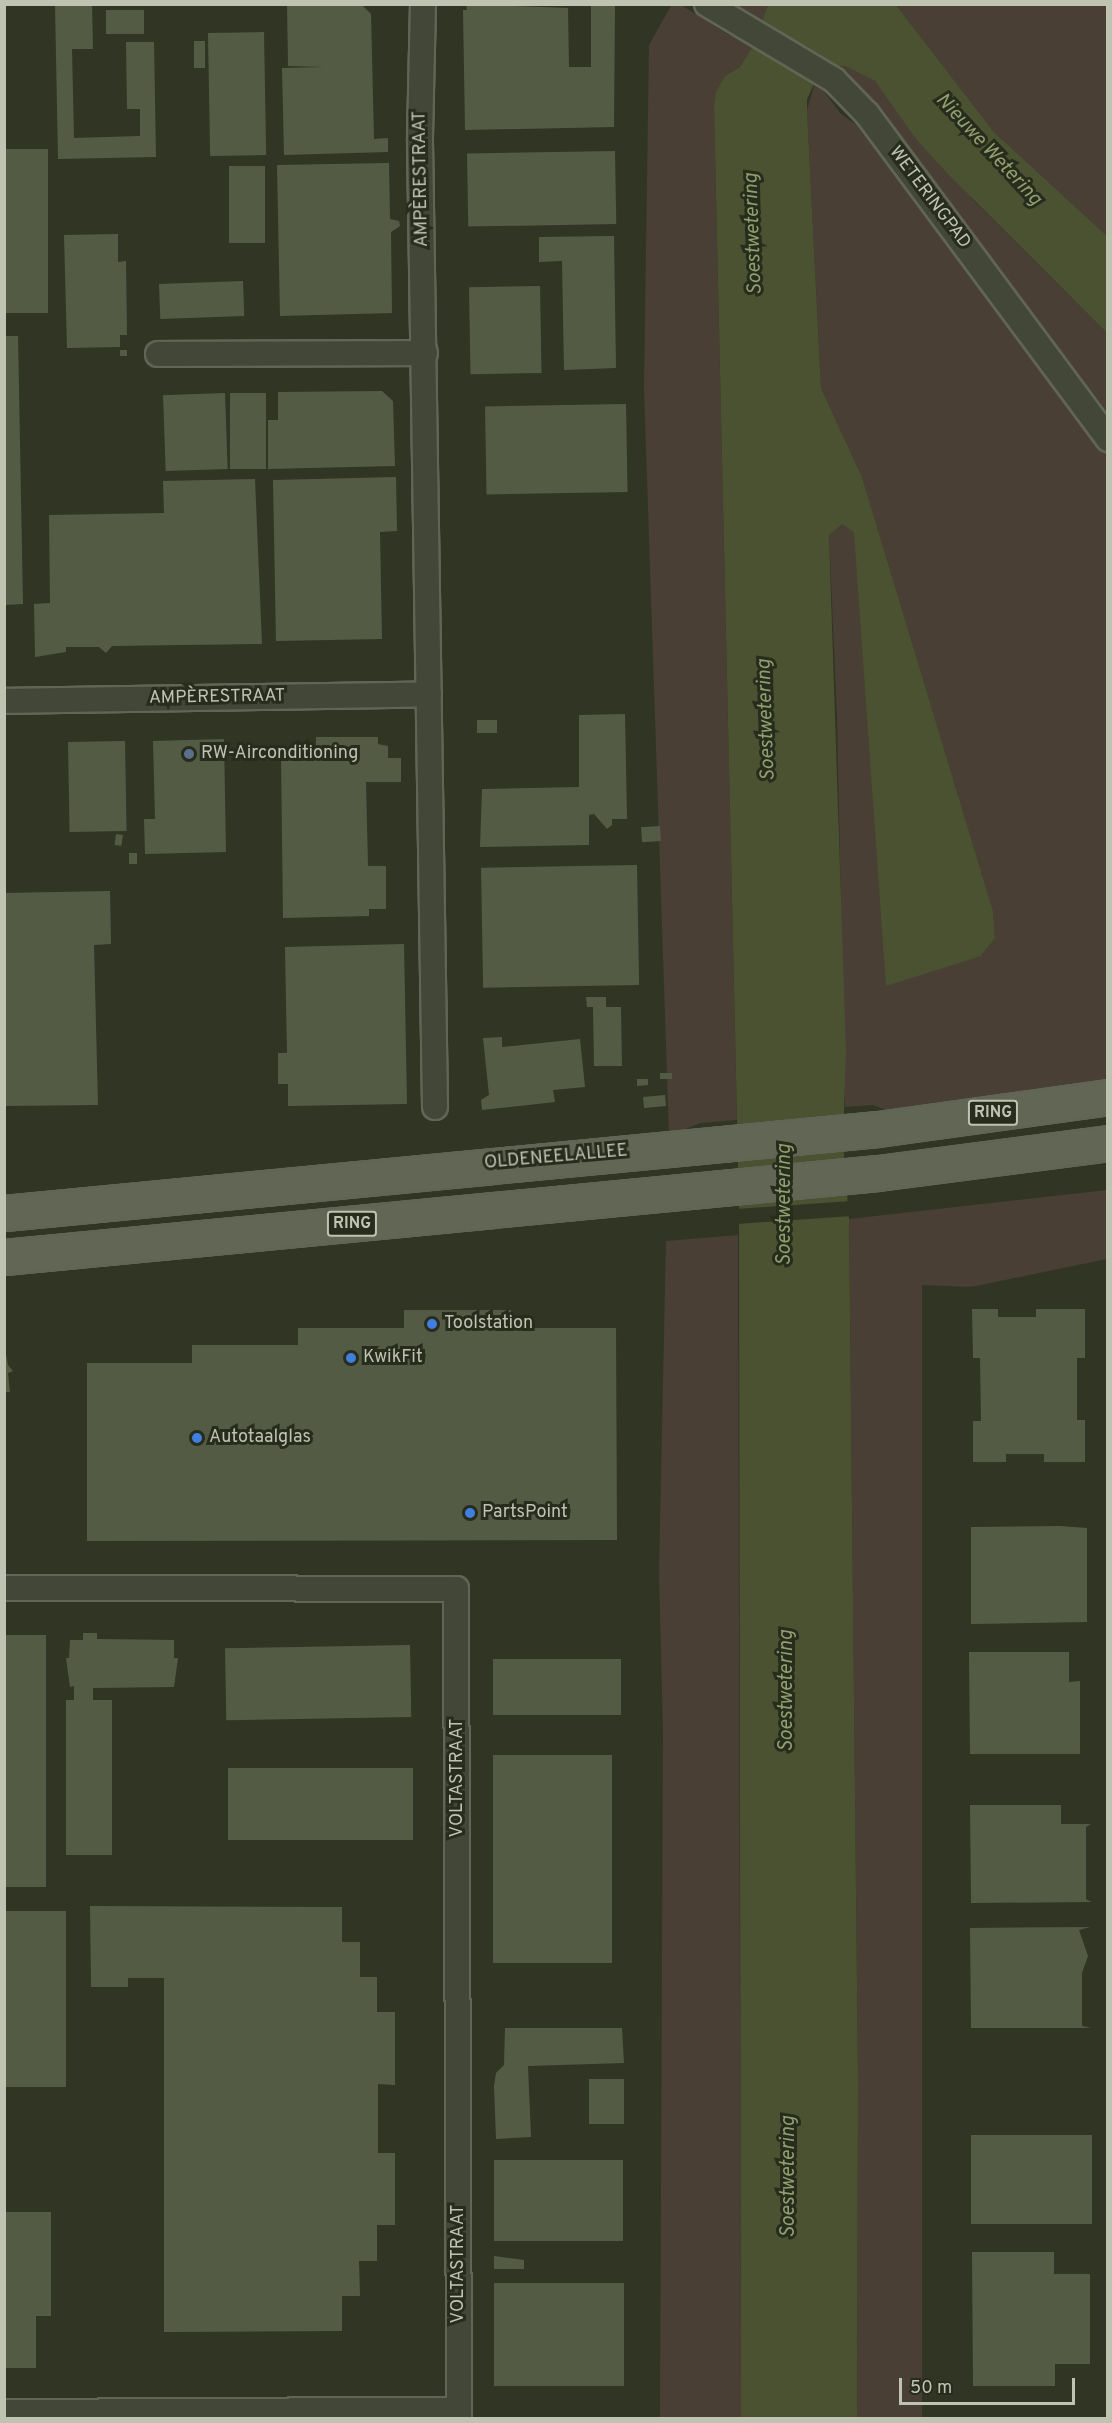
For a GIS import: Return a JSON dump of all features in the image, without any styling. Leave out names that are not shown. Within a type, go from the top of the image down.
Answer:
[{"type":"main road","name":"OLDENEELALLEE","points":[[4,1213],[878,1129],[1107,1096]]},
{"type":"main road","name":"RING","points":[[4,1257],[878,1173],[1107,1143]]},
{"type":"street","name":"AMPÈRESTRAAT","points":[[423,4],[420,141],[435,1107]]},
{"type":"street","name":"WETERINGPAD","points":[[707,4],[834,80],[867,114],[1107,439]]},
{"type":"street","points":[[158,354],[425,353]]},
{"type":"street","name":"AMPÈRESTRAAT","points":[[4,702],[429,694]]},
{"type":"street","name":"VOLTASTRAAT","points":[[4,1588],[456,1589],[459,2414]]},
{"type":"street","points":[[4,2412],[459,2414]]},
{"type":"shaded area","points":[[672,4],[681,5],[729,35],[741,33],[755,42],[740,67],[725,76],[714,107],[737,1120],[701,1123],[669,1135],[644,388],[649,45]]},
{"type":"shaded area","points":[[727,5],[768,5],[762,28]]},
{"type":"shaded area","points":[[896,5],[1107,5],[1107,236],[994,132]]},
{"type":"shaded area","points":[[845,66],[875,81],[974,201],[1107,333],[1107,412],[898,136],[822,67]]},
{"type":"shaded area","points":[[816,80],[840,113],[871,136],[1107,453],[1107,1082],[893,1113],[873,1105],[845,1107],[837,716],[829,534],[842,524],[854,533],[981,956],[995,938],[993,911],[862,477],[821,388],[807,110]]},
{"type":"shaded area","points":[[1107,1190],[1107,1259],[971,1287],[922,1285],[922,2418],[857,2418],[858,2082],[849,1219]]},
{"type":"shaded area","points":[[738,1235],[741,2418],[660,2418],[663,1732],[659,1572],[666,1241]]},
{"type":"water","points":[[768,5],[896,5],[994,132],[1107,236],[1107,333],[947,173],[916,139],[875,81],[845,66],[822,67],[807,99],[821,388],[862,477],[993,911],[995,938],[981,956],[886,986],[854,533],[842,524],[829,535],[846,1050],[843,1143],[849,1219],[858,2082],[857,2418],[741,2418],[739,1207],[714,107],[716,92],[725,76],[740,67],[755,42]]},
{"type":"pier","points":[[851,1201],[852,1216],[737,1224],[736,1209]]},
{"type":"building","points":[[55,4],[92,4],[93,49],[72,49],[74,138],[140,136],[140,109],[127,109],[126,42],[154,42],[156,157],[58,159]]},
{"type":"building","points":[[287,4],[361,4],[371,14],[374,139],[388,138],[388,152],[284,155],[282,68],[324,67],[288,66]]},
{"type":"building","points":[[466,4],[568,8],[569,67],[591,67],[591,4],[615,4],[614,127],[465,130],[463,10],[467,10]]},
{"type":"building","points":[[106,10],[144,10],[144,34],[106,34]]},
{"type":"building","points":[[264,32],[266,155],[210,156],[208,33]]},
{"type":"building","points":[[194,41],[205,41],[205,68],[194,68]]},
{"type":"building","points":[[4,149],[48,149],[48,313],[4,313]]},
{"type":"building","points":[[615,151],[616,224],[468,227],[467,154]]},
{"type":"building","points":[[389,163],[390,219],[399,221],[400,226],[391,232],[392,313],[280,316],[277,165]]},
{"type":"building","points":[[229,166],[265,166],[265,243],[229,243]]},
{"type":"building","points":[[118,234],[118,262],[126,261],[127,335],[120,335],[120,347],[67,348],[64,235]]},
{"type":"building","points":[[614,236],[616,368],[564,370],[562,261],[539,262],[539,237]]},
{"type":"building","points":[[243,281],[244,316],[160,319],[159,284]]},
{"type":"building","points":[[540,286],[542,373],[471,374],[469,287]]},
{"type":"building","points":[[4,336],[18,336],[23,604],[4,605]]},
{"type":"building","points":[[120,350],[127,350],[127,356],[120,356]]},
{"type":"building","points":[[382,391],[393,401],[395,466],[268,469],[268,420],[278,420],[278,392]]},
{"type":"building","points":[[225,393],[228,469],[166,471],[163,395]]},
{"type":"building","points":[[230,393],[266,393],[266,469],[230,469]]},
{"type":"building","points":[[626,404],[628,492],[487,494],[485,406]]},
{"type":"building","points":[[396,477],[397,531],[380,532],[382,639],[276,641],[273,480]]},
{"type":"building","points":[[255,479],[262,644],[112,646],[106,653],[99,647],[66,647],[66,652],[35,657],[34,604],[50,603],[49,515],[164,513],[163,481]]},
{"type":"building","points":[[625,714],[627,819],[612,819],[612,825],[607,829],[594,814],[589,815],[589,845],[480,847],[482,789],[579,787],[579,715]]},
{"type":"building","points":[[477,720],[497,720],[497,733],[477,733]]},
{"type":"building","points":[[316,737],[378,737],[378,744],[388,746],[388,758],[401,758],[401,782],[366,782],[368,866],[386,866],[386,909],[369,909],[369,916],[283,918],[281,756],[316,755]]},
{"type":"building","points":[[224,739],[226,852],[145,854],[144,819],[155,819],[153,741]]},
{"type":"building","points":[[125,741],[127,831],[70,832],[68,742]]},
{"type":"building","points":[[660,826],[661,841],[642,842],[641,827]]},
{"type":"building","points":[[116,834],[123,835],[121,846],[114,845]]},
{"type":"building","points":[[129,853],[137,853],[137,864],[129,864]]},
{"type":"building","points":[[637,865],[639,985],[483,988],[481,868]]},
{"type":"building","points":[[110,891],[111,944],[94,945],[98,1105],[4,1106],[4,893]]},
{"type":"building","points":[[404,944],[407,1104],[288,1106],[288,1084],[278,1084],[278,1053],[287,1053],[285,947]]},
{"type":"building","points":[[586,997],[606,997],[606,1007],[621,1007],[622,1066],[594,1066],[593,1007],[587,1007]]},
{"type":"building","points":[[502,1037],[502,1047],[580,1039],[585,1087],[553,1090],[555,1102],[482,1110],[481,1100],[489,1095],[483,1038]]},
{"type":"building","points":[[660,1073],[672,1073],[672,1079],[660,1079]]},
{"type":"building","points":[[637,1079],[648,1079],[648,1085],[637,1086]]},
{"type":"building","points":[[665,1095],[666,1106],[644,1108],[643,1097]]},
{"type":"building","points":[[972,1309],[998,1309],[998,1317],[1036,1317],[1036,1309],[1085,1309],[1085,1358],[1077,1358],[1077,1420],[1085,1420],[1085,1462],[1044,1462],[1044,1454],[1006,1454],[1006,1462],[973,1462],[973,1421],[981,1421],[980,1358],[973,1358]]},
{"type":"building","points":[[404,1310],[511,1310],[510,1328],[616,1328],[617,1540],[87,1541],[87,1363],[192,1363],[192,1345],[298,1345],[298,1328],[404,1328]]},
{"type":"building","points":[[4,1343],[8,1365],[13,1371],[8,1373],[10,1392],[4,1392]]},
{"type":"building","points":[[971,1527],[1087,1528],[1087,1622],[971,1624]]},
{"type":"building","points":[[83,1633],[97,1633],[97,1639],[174,1640],[174,1658],[178,1658],[174,1687],[93,1688],[93,1700],[112,1700],[112,1855],[66,1855],[66,1700],[74,1700],[74,1686],[70,1687],[66,1658],[69,1658],[70,1640],[83,1640]]},
{"type":"building","points":[[4,1635],[46,1635],[46,1887],[4,1887]]},
{"type":"building","points":[[410,1645],[411,1717],[226,1720],[225,1648]]},
{"type":"building","points":[[969,1652],[1069,1652],[1069,1682],[1080,1681],[1080,1754],[970,1754]]},
{"type":"building","points":[[493,1659],[621,1659],[621,1715],[493,1715]]},
{"type":"building","points":[[493,1755],[612,1755],[612,1963],[493,1963]]},
{"type":"building","points":[[228,1768],[413,1768],[413,1840],[228,1840]]},
{"type":"building","points":[[970,1805],[1061,1805],[1061,1824],[1091,1824],[1086,1827],[1086,1899],[1091,1902],[971,1903]]},
{"type":"building","points":[[90,1906],[342,1907],[342,1942],[360,1942],[360,1977],[377,1977],[377,2012],[395,2012],[395,2085],[378,2084],[378,2153],[395,2153],[395,2225],[377,2225],[377,2261],[359,2261],[360,2296],[342,2296],[342,2331],[164,2332],[164,1978],[128,1978],[128,1987],[91,1987]]},
{"type":"building","points":[[4,1911],[66,1911],[66,2087],[4,2087]]},
{"type":"building","points":[[1090,1927],[1079,1930],[1088,1956],[1082,1973],[1082,2026],[1091,2028],[971,2028],[970,1928]]},
{"type":"building","points":[[505,2028],[622,2028],[624,2063],[528,2066],[531,2137],[496,2139],[494,2086],[496,2073],[504,2065]]},
{"type":"building","points":[[589,2079],[624,2079],[624,2124],[589,2124]]},
{"type":"building","points":[[971,2135],[1092,2135],[1092,2224],[971,2224]]},
{"type":"building","points":[[494,2160],[623,2160],[623,2241],[494,2241]]},
{"type":"building","points":[[4,2212],[51,2212],[51,2316],[36,2316],[36,2368],[6,2368],[4,2361]]},
{"type":"building","points":[[972,2252],[1054,2252],[1054,2274],[1090,2274],[1090,2364],[1055,2364],[1055,2386],[973,2386]]},
{"type":"building","points":[[494,2256],[524,2260],[524,2269],[494,2269]]},
{"type":"building","points":[[494,2283],[624,2283],[624,2386],[494,2386]]},
{"type":"place","name":"RW-Airconditioning","points":[[189,754]]},
{"type":"place","name":"Toolstation","points":[[432,1324]]},
{"type":"place","name":"KwikFit","points":[[351,1358]]},
{"type":"place","name":"Autotaalglas","points":[[197,1438]]},
{"type":"place","name":"PartsPoint","points":[[470,1513]]},
{"type":"water label","name":"Nieuwe Wetering","points":[[988,150]]},
{"type":"water label","name":"Soestwetering","points":[[754,234]]},
{"type":"water label","name":"Soestwetering","points":[[767,720]]},
{"type":"water label","name":"Soestwetering","points":[[785,1205]]},
{"type":"water label","name":"Soestwetering","points":[[787,1691]]},
{"type":"water label","name":"Soestwetering","points":[[789,2177]]}]
